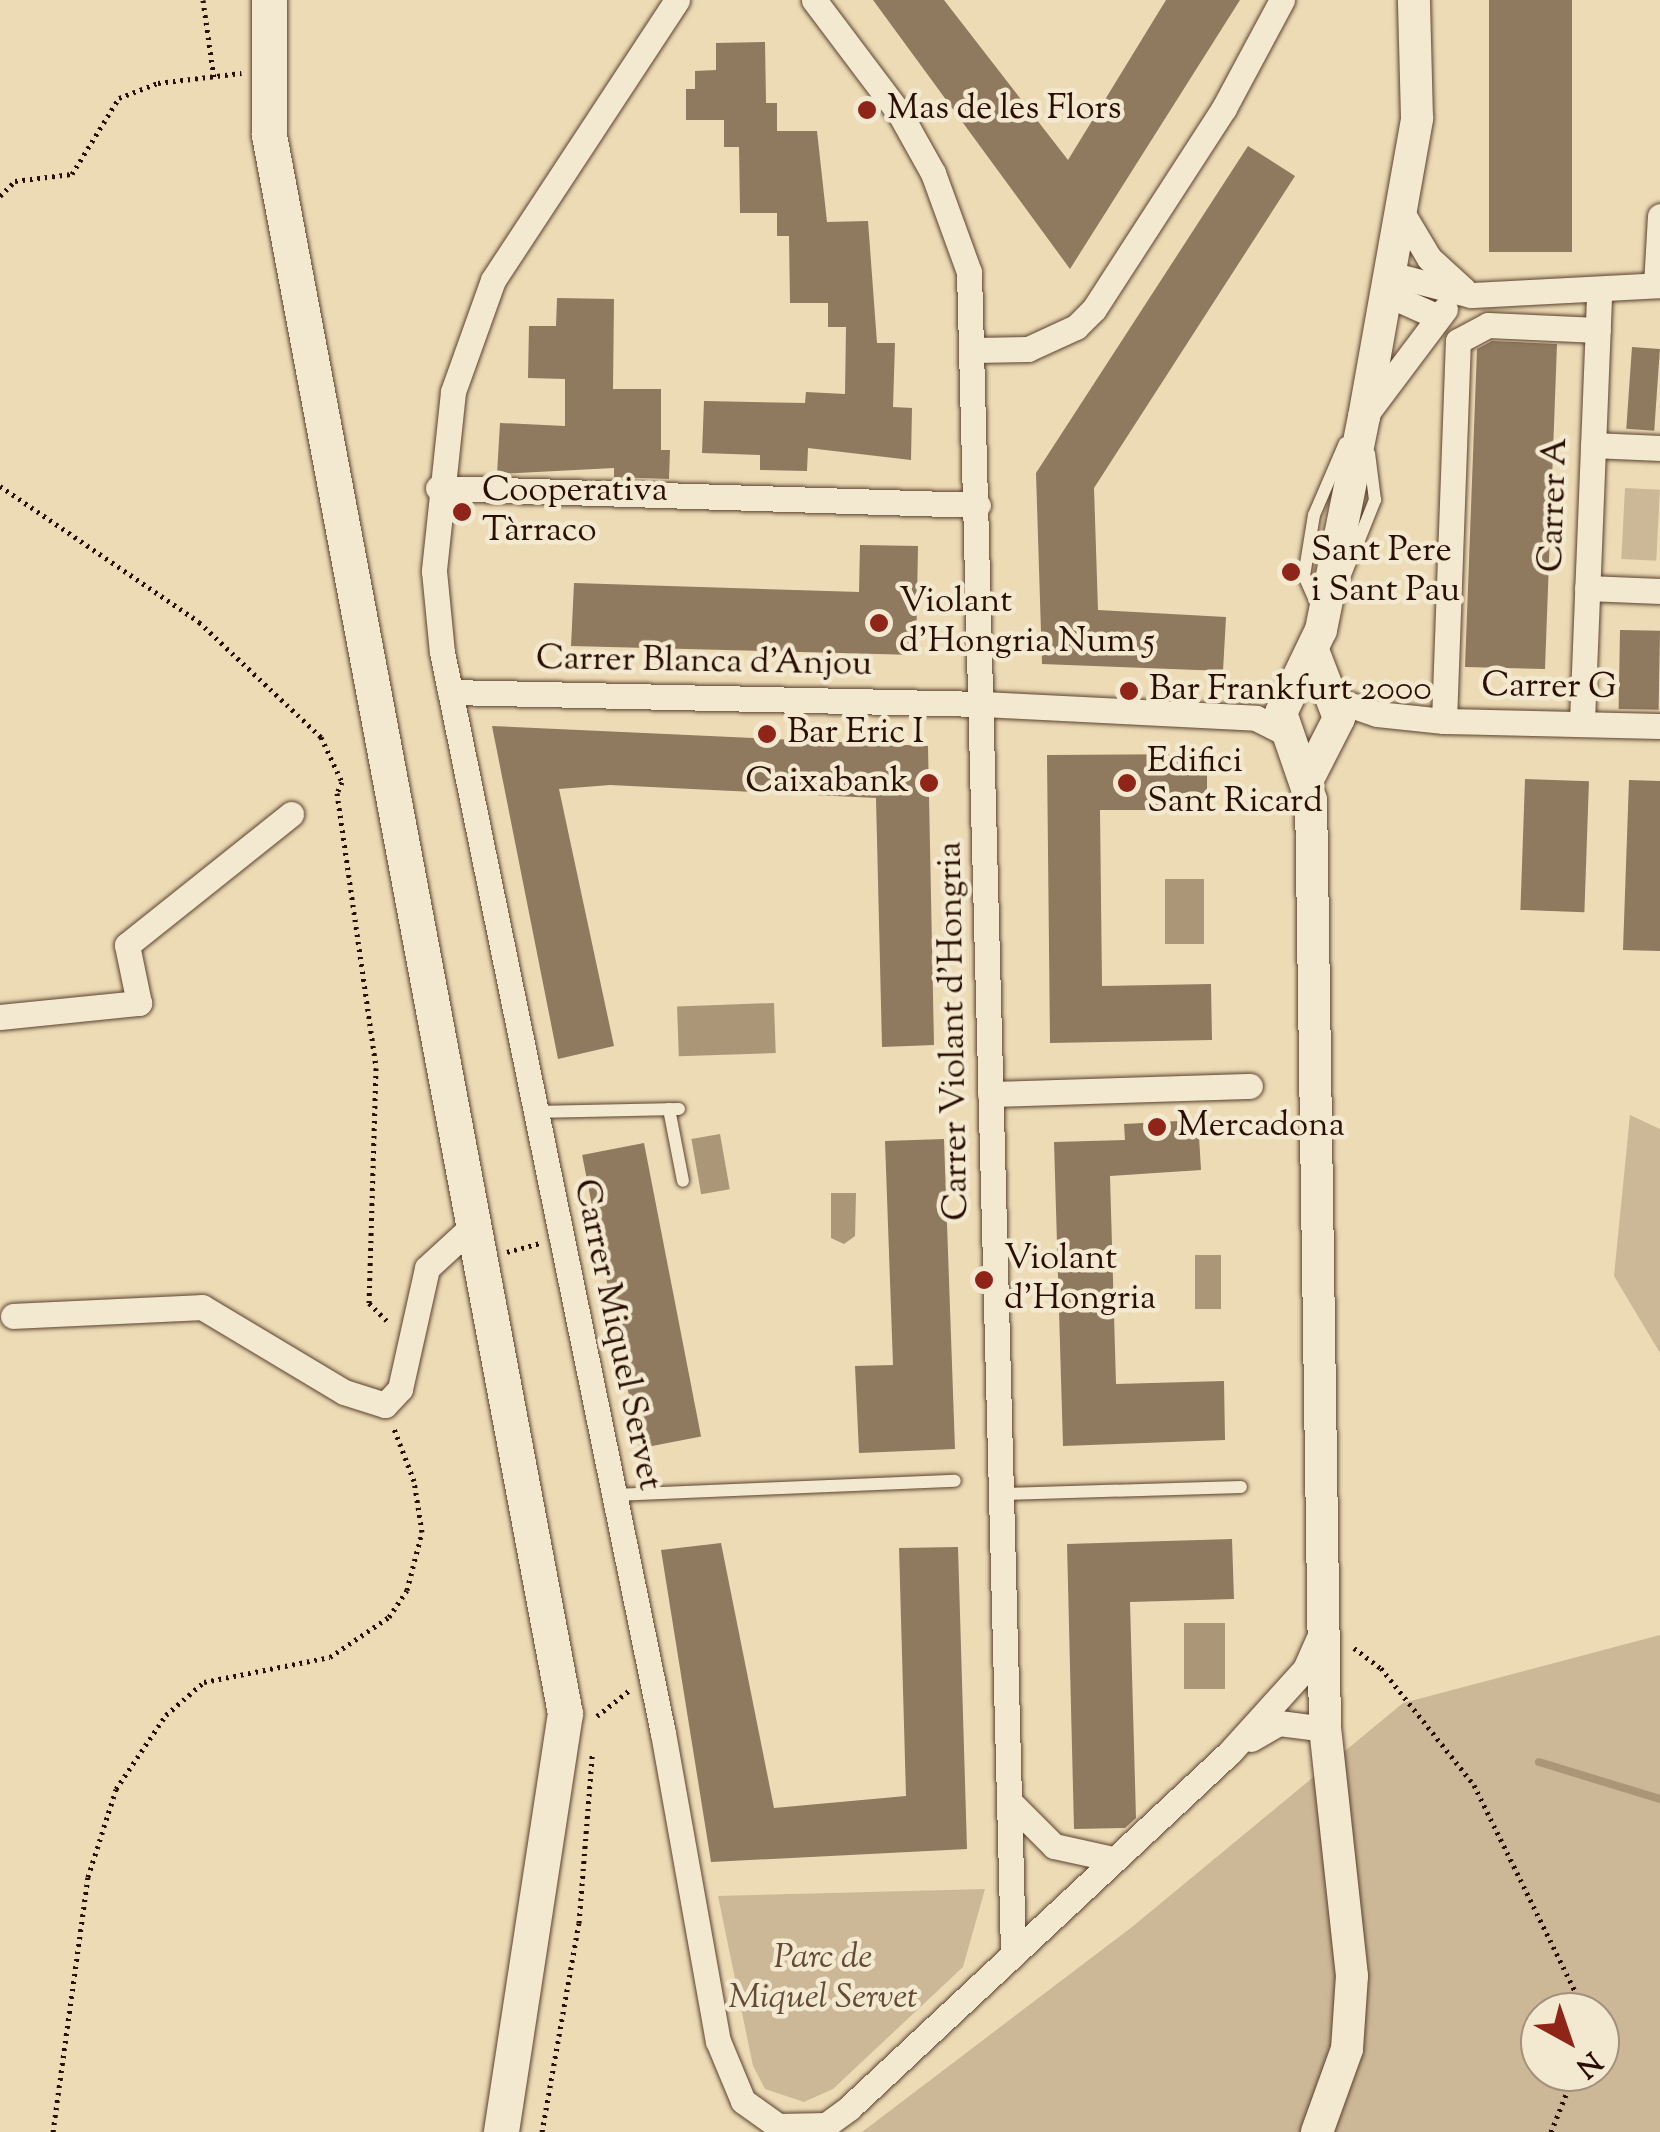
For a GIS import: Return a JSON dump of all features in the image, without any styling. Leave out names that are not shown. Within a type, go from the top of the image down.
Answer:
[{"type":"main road","points":[[269,0],[269,134],[566,1713],[501,2132]]},
{"type":"street","name":"Carrer Miquel Servet","points":[[677,0],[493,280],[453,392],[438,488],[434,572],[450,692],[652,1679],[718,2041],[730,2083],[759,2119],[778,2126],[826,2124],[1230,1752],[1305,1669],[1324,1626]]},
{"type":"street","name":"Carrer Violant d'Hongria","points":[[814,0],[888,96],[933,173],[969,272],[975,350],[990,1094],[1013,1805],[1013,1954]]},
{"type":"street","points":[[975,350],[1028,349],[1076,327],[1094,309],[1224,108],[1282,0]]},
{"type":"street","points":[[1282,718],[1314,653],[1323,618],[1390,274],[1417,118],[1414,0]]},
{"type":"street","points":[[1400,211],[1430,258],[1471,295]]},
{"type":"street","points":[[1390,274],[1471,295],[1600,292],[1658,285],[1660,216]]},
{"type":"street","points":[[1390,274],[1403,301],[1436,316]]},
{"type":"street","name":"Carrer A","points":[[1582,721],[1600,292]]},
{"type":"street","points":[[1366,404],[1436,316],[1471,295]]},
{"type":"street","points":[[1444,721],[1458,341],[1488,325],[1598,330]]},
{"type":"street","points":[[1593,445],[1660,448]]},
{"type":"street","points":[[438,488],[978,505]]},
{"type":"street","points":[[1587,588],[1660,591]]},
{"type":"street","points":[[1314,653],[1331,715],[1309,777],[1325,1729],[1352,2010],[1318,2132]]},
{"type":"street","points":[[1282,718],[1308,688],[1331,715]]},
{"type":"street","name":"Carrer Blanca d'Anjou","points":[[450,692],[982,704],[1282,718]]},
{"type":"street","points":[[1282,718],[1310,746],[1331,715]]},
{"type":"street","name":"Carrer G","points":[[1331,715],[1660,726]]},
{"type":"street","points":[[1282,718],[1309,777]]},
{"type":"street","points":[[0,1017],[139,1004],[127,945],[291,814]]},
{"type":"street","points":[[990,1094],[1250,1086]]},
{"type":"street","points":[[13,1316],[202,1307],[344,1392],[385,1404],[400,1390],[427,1268],[477,1242]]},
{"type":"street","name":"Carrer Miquel Servet","points":[[1230,1752],[1279,1723],[1325,1729]]},
{"type":"street","points":[[1013,1805],[1054,1846],[1112,1859]]},
{"type":"lane","points":[[534,1112],[674,1109],[683,1181]]},
{"type":"lane","points":[[614,1496],[956,1481]]},
{"type":"lane","points":[[1004,1494],[1241,1487]]},
{"type":"path","points":[[203,0],[214,78]]},
{"type":"path","points":[[0,196],[16,181],[72,174],[119,98],[158,83],[269,68]]},
{"type":"path","points":[[0,486],[200,622],[321,737],[342,782],[337,792],[376,1068],[369,1303],[410,1344]]},
{"type":"path","points":[[477,1242],[560,1238]]},
{"type":"path","points":[[53,2132],[88,1877],[116,1790],[166,1715],[204,1682],[356,1646],[406,1590],[422,1532],[414,1481],[385,1404]]},
{"type":"path","points":[[1324,1626],[1380,1668],[1474,1784],[1575,1992]]},
{"type":"path","points":[[595,1732],[598,1712],[652,1679]]},
{"type":"path","points":[[542,2132],[579,1923],[592,1751]]},
{"type":"path","points":[[1551,2132],[1567,2092]]},
{"type":"green space","points":[[1625,488],[1660,490],[1656,561],[1621,559]]},
{"type":"green space","points":[[1630,1115],[1660,1129],[1660,1353],[1614,1276]]},
{"type":"green space","points":[[1660,1635],[1660,2132],[862,2132],[1132,1927],[1403,1703]]},
{"type":"green space","name":"Parc de Miquel Servet","points":[[985,1889],[963,1967],[833,2089],[804,2102],[765,2089],[753,2066],[718,1896]]},
{"type":"shaded area","points":[[1165,879],[1204,879],[1204,944],[1165,944]]},
{"type":"shaded area","points":[[774,1003],[776,1053],[679,1056],[677,1006]]},
{"type":"shaded area","points":[[720,1134],[730,1189],[701,1194],[691,1139]]},
{"type":"shaded area","points":[[831,1193],[856,1193],[855,1236],[844,1244],[831,1238]]},
{"type":"shaded area","points":[[1195,1255],[1221,1255],[1221,1309],[1195,1309]]},
{"type":"shaded area","points":[[1184,1623],[1225,1623],[1225,1689],[1184,1689]]},
{"type":"building","points":[[873,0],[944,0],[1068,160],[1166,0],[1240,0],[1070,269]]},
{"type":"building","points":[[1489,0],[1572,0],[1572,252],[1489,252]]},
{"type":"building","points":[[765,42],[766,103],[777,103],[777,131],[817,131],[827,222],[868,221],[877,343],[895,343],[893,407],[912,408],[911,460],[808,448],[807,471],[760,470],[760,455],[702,453],[704,401],[805,403],[806,392],[845,394],[846,327],[828,327],[828,303],[790,303],[789,236],[777,236],[777,213],[740,213],[739,147],[724,147],[724,120],[686,120],[686,89],[695,89],[695,71],[716,70],[716,43]]},
{"type":"building","points":[[1248,146],[1295,176],[1094,488],[1098,610],[1226,617],[1223,671],[1042,664],[1036,473]]},
{"type":"building","points":[[557,298],[614,299],[613,389],[661,389],[661,450],[670,450],[669,479],[614,477],[614,468],[497,474],[500,423],[565,426],[565,379],[528,378],[529,326],[556,326]]},
{"type":"building","points":[[1492,341],[1557,344],[1545,669],[1465,667],[1477,349]]},
{"type":"building","points":[[1632,347],[1660,349],[1654,431],[1626,429]]},
{"type":"building","points":[[860,545],[918,546],[916,655],[571,646],[574,583],[859,592]]},
{"type":"building","points":[[1620,630],[1660,631],[1659,710],[1619,709]]},
{"type":"building","points":[[492,726],[928,746],[934,1045],[882,1047],[876,798],[610,785],[559,789],[614,1046],[558,1059]]},
{"type":"building","points":[[1207,754],[1207,810],[1100,810],[1102,986],[1211,984],[1212,1040],[1050,1043],[1047,755]]},
{"type":"building","points":[[1525,779],[1589,781],[1584,912],[1520,910]]},
{"type":"building","points":[[1629,780],[1660,781],[1660,951],[1623,950]]},
{"type":"building","points":[[1198,1120],[1201,1170],[1110,1176],[1116,1384],[1224,1381],[1225,1440],[1063,1446],[1054,1142],[1125,1140],[1124,1124]]},
{"type":"building","points":[[944,1139],[955,1449],[859,1453],[855,1366],[893,1365],[885,1141]]},
{"type":"building","points":[[644,1143],[701,1437],[639,1449],[582,1155]]},
{"type":"building","points":[[1232,1539],[1234,1599],[1130,1602],[1136,1818],[1125,1828],[1074,1829],[1067,1544]]},
{"type":"building","points":[[721,1543],[774,1808],[906,1796],[899,1548],[958,1547],[967,1849],[711,1862],[661,1550]]},
{"type":"waterway","points":[[1539,1762],[1660,1799]]},
{"type":"place","name":"Mas de les Flors","points":[[867,110]]},
{"type":"place","name":"Cooperativa Tàrraco","points":[[462,512]]},
{"type":"place","name":"Sant Pere i Sant Pau","points":[[1291,572]]},
{"type":"place","name":"Violant d'Hongria Num 5","points":[[879,623]]},
{"type":"place","name":"Bar Frankfurt 2000","points":[[1129,691]]},
{"type":"place","name":"Bar Eric I","points":[[767,734]]},
{"type":"place","name":"Caixabank","points":[[929,783]]},
{"type":"place","name":"Edifici Sant Ricard","points":[[1127,783]]},
{"type":"place","name":"Mercadona","points":[[1157,1127]]},
{"type":"place","name":"Violant d'Hongria","points":[[984,1280]]}]
